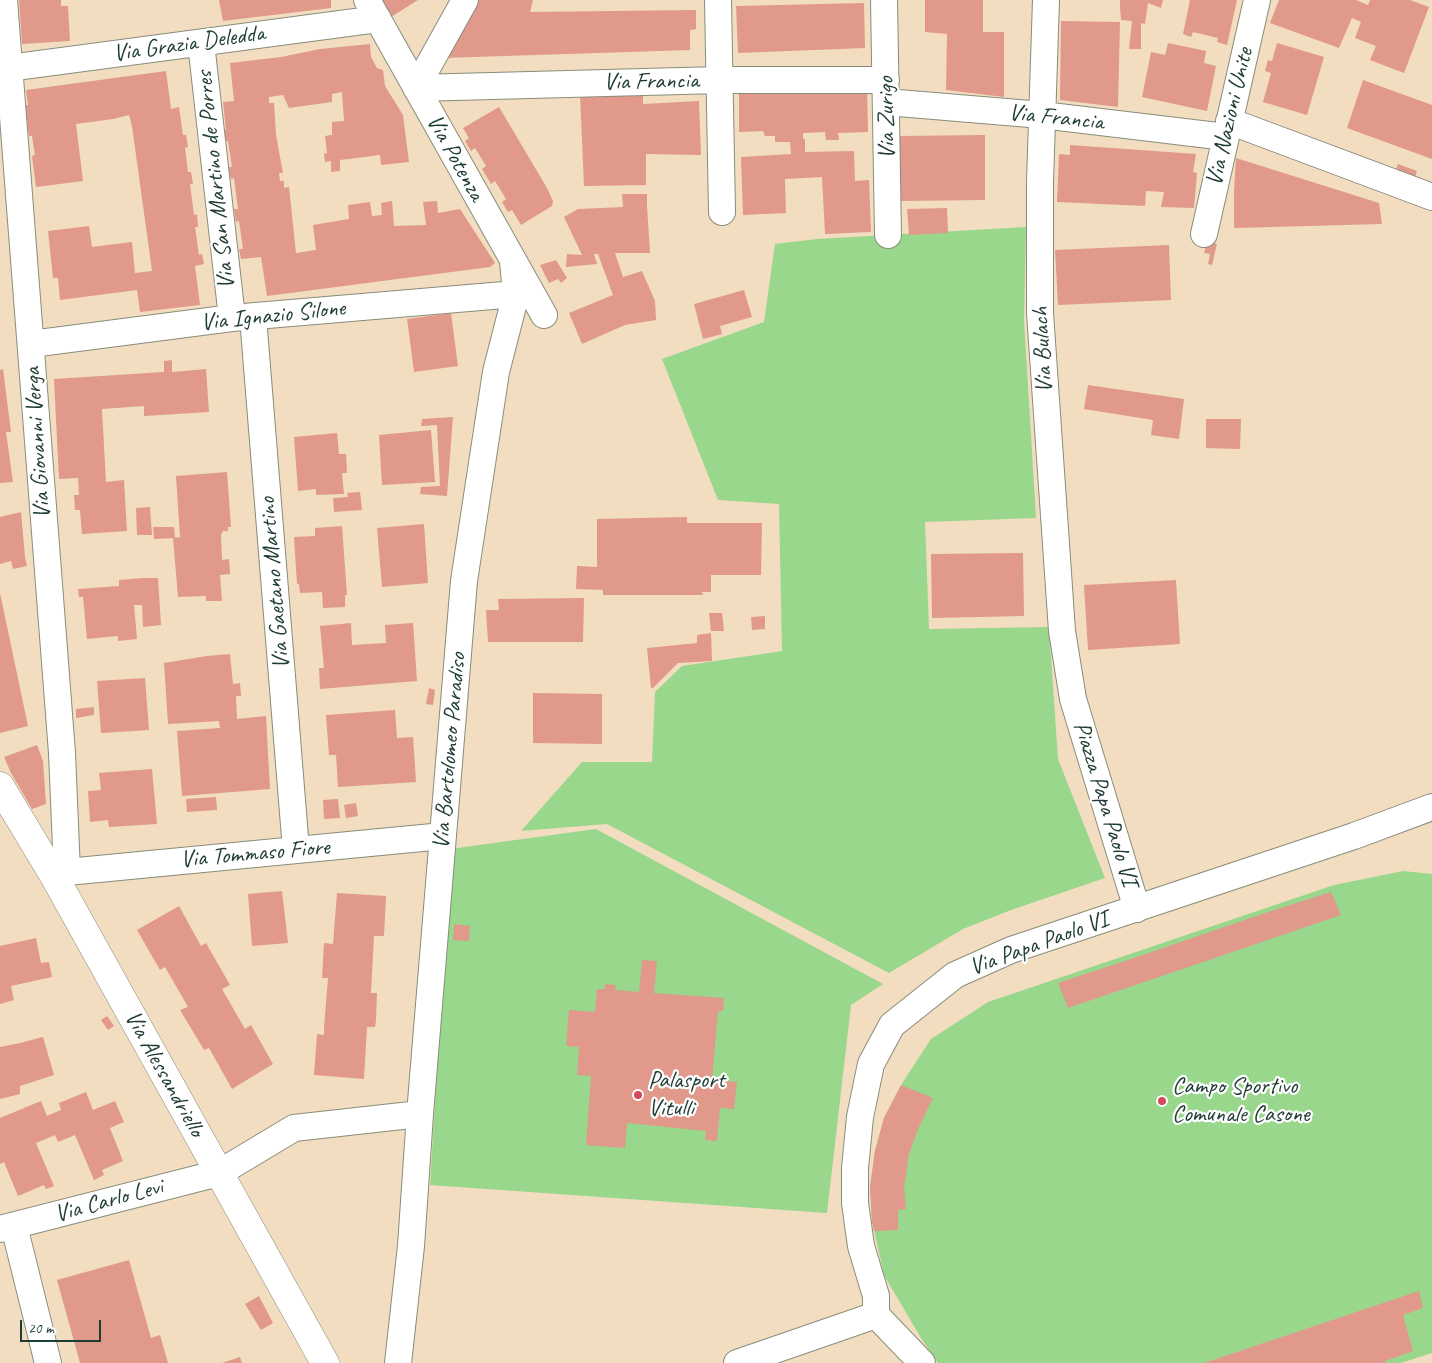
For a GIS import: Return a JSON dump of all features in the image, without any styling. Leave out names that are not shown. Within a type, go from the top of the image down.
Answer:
[{"type":"street","name":"Via Giovanni Verga","points":[[4,0],[5,68],[31,344],[62,753],[61,874]]},
{"type":"street","points":[[416,88],[466,0]]},
{"type":"street","points":[[718,0],[722,212]]},
{"type":"street","name":"Via Zurigo","points":[[884,0],[888,235]]},
{"type":"street","name":"Via Bulach","points":[[1046,0],[1042,115],[1040,313],[1062,631],[1073,699]]},
{"type":"street","name":"Via Nazioni Unite","points":[[1204,234],[1256,0]]},
{"type":"street","name":"Via Grazia Deledda","points":[[5,68],[201,42],[372,10]]},
{"type":"street","name":"Via Potenza","points":[[372,10],[544,315]]},
{"type":"street","name":"Via San Martino de Porres","points":[[201,42],[242,318]]},
{"type":"street","name":"Via Francia","points":[[416,88],[720,80],[886,91],[1042,115],[1228,129],[1432,197]]},
{"type":"street","name":"Via Bartolomeo Paradiso","points":[[398,1363],[411,1246],[420,1114],[464,581],[496,372],[516,294],[513,261]]},
{"type":"street","name":"Via Ignazio Silone","points":[[31,344],[242,318],[516,294]]},
{"type":"street","name":"Via Gaetano Martino","points":[[242,318],[296,850]]},
{"type":"street","name":"Piazza Papa Paolo VI","points":[[1073,699],[1137,909]]},
{"type":"street","name":"Via Alessandriello","points":[[0,786],[61,874],[219,1173],[325,1363]]},
{"type":"street","name":"Via Papa Paolo VI","points":[[876,1315],[876,1296],[861,1246],[855,1203],[855,1168],[860,1117],[871,1064],[892,1025],[955,975],[1011,950],[1345,839],[1432,807]]},
{"type":"street","name":"Via Tommaso Fiore","points":[[61,874],[443,836]]},
{"type":"street","name":"Via Carlo Levi","points":[[7,1228],[219,1173],[294,1128],[420,1114]]},
{"type":"street","points":[[7,1228],[48,1363]]},
{"type":"street","name":"Via Bartolomeo Paradiso","points":[[411,1246],[413,1363]]},
{"type":"street","points":[[736,1363],[876,1315],[922,1363]]},
{"type":"green space","points":[[1026,227],[1024,320],[1036,518],[925,522],[929,629],[1049,627],[1058,759],[1105,878],[1011,910],[963,929],[889,973],[607,824],[521,831],[582,762],[652,762],[655,692],[682,666],[782,651],[779,504],[718,500],[662,359],[764,322],[775,244],[817,239]]},
{"type":"green space","name":"Palasport Vitulli","points":[[596,829],[883,984],[851,1005],[827,1213],[430,1185],[450,849]]},
{"type":"green space","name":"Campo Sportivo Comunale Casone","points":[[1403,871],[1432,874],[1432,1353],[1401,1363],[938,1363],[884,1275],[872,1221],[870,1187],[875,1151],[884,1118],[901,1085],[931,1039],[988,1002],[1334,885]]},
{"type":"building","points":[[19,0],[61,0],[61,6],[68,6],[70,41],[22,44]]},
{"type":"building","points":[[219,0],[331,0],[331,8],[223,21]]},
{"type":"building","points":[[381,0],[418,0],[391,17]]},
{"type":"building","points":[[473,0],[533,0],[530,12],[696,10],[696,29],[690,30],[690,50],[443,58]]},
{"type":"building","points":[[925,0],[983,0],[983,32],[1004,32],[1004,97],[946,90],[947,34],[925,32]]},
{"type":"building","points":[[1120,0],[1163,0],[1161,8],[1148,3],[1145,24],[1141,23],[1141,49],[1129,49],[1132,21],[1121,20]]},
{"type":"building","points":[[1190,0],[1237,0],[1227,45],[1217,42],[1218,38],[1193,32],[1191,37],[1183,34]]},
{"type":"building","points":[[1279,0],[1356,0],[1368,5],[1370,0],[1410,0],[1429,7],[1404,73],[1370,60],[1376,46],[1355,38],[1361,22],[1352,18],[1339,48],[1270,23]]},
{"type":"building","points":[[864,3],[865,48],[738,53],[736,6]]},
{"type":"building","points":[[1061,21],[1120,22],[1118,107],[1060,100]]},
{"type":"building","points":[[1168,43],[1206,51],[1204,63],[1216,66],[1207,111],[1142,97],[1151,52],[1165,55]]},
{"type":"building","points":[[1277,43],[1324,57],[1307,115],[1263,102],[1271,73],[1265,71],[1268,60],[1272,61]]},
{"type":"building","points":[[370,44],[371,57],[377,68],[383,70],[385,86],[403,115],[409,162],[381,165],[380,155],[340,160],[340,171],[331,172],[331,161],[325,162],[324,154],[327,153],[325,136],[332,135],[332,122],[344,121],[342,92],[332,94],[332,102],[289,108],[283,95],[269,97],[269,103],[274,103],[276,135],[283,173],[279,173],[280,181],[284,181],[284,188],[289,187],[296,253],[316,250],[313,225],[349,219],[348,205],[370,202],[372,216],[382,215],[381,203],[392,201],[394,226],[426,225],[423,202],[437,201],[438,213],[460,209],[495,263],[490,267],[267,296],[261,257],[241,259],[239,249],[243,249],[239,221],[236,222],[234,209],[238,209],[234,178],[231,179],[228,167],[232,167],[228,141],[224,142],[223,130],[226,130],[223,102],[234,101],[230,63],[281,57],[320,49]]},
{"type":"building","points":[[166,71],[171,109],[179,107],[183,135],[186,135],[188,147],[185,148],[188,172],[191,172],[193,184],[190,184],[194,215],[197,214],[198,227],[195,227],[199,255],[202,254],[204,264],[195,266],[200,305],[140,312],[137,290],[60,300],[58,278],[53,278],[48,231],[89,226],[92,247],[132,242],[135,273],[152,271],[132,126],[129,115],[76,124],[83,181],[36,187],[32,156],[35,155],[32,136],[29,136],[25,105],[28,105],[26,90]]},
{"type":"building","points":[[1363,80],[1432,105],[1432,159],[1347,128]]},
{"type":"building","points":[[867,87],[868,132],[838,133],[839,140],[826,140],[825,132],[803,133],[803,139],[805,139],[805,152],[854,151],[855,181],[869,180],[871,232],[825,234],[822,177],[785,179],[786,213],[743,215],[741,157],[791,154],[790,142],[775,142],[775,136],[765,136],[763,131],[739,132],[739,90]]},
{"type":"building","points":[[643,92],[643,104],[699,101],[701,155],[646,154],[646,185],[584,186],[580,94]]},
{"type":"building","points":[[499,107],[553,201],[552,206],[521,225],[512,210],[508,212],[502,202],[506,199],[495,181],[491,184],[482,169],[486,166],[475,148],[471,151],[465,141],[469,138],[463,128]]},
{"type":"building","points":[[985,135],[985,200],[901,201],[899,136]]},
{"type":"building","points":[[1070,145],[1196,154],[1193,172],[1197,173],[1194,208],[1161,207],[1164,192],[1146,191],[1145,206],[1057,202],[1059,154],[1070,155]]},
{"type":"building","points":[[1236,158],[1379,203],[1382,224],[1234,228]]},
{"type":"building","points":[[1398,164],[1417,171],[1415,177],[1396,170]]},
{"type":"building","points":[[622,194],[647,194],[650,253],[615,253],[623,277],[642,271],[655,301],[656,320],[625,325],[582,344],[569,313],[613,295],[598,254],[594,254],[597,264],[566,267],[567,254],[582,255],[564,217],[578,209],[623,207]]},
{"type":"building","points":[[947,208],[948,233],[909,235],[907,209]]},
{"type":"building","points":[[1207,241],[1217,244],[1212,265],[1208,264],[1210,254],[1204,253]]},
{"type":"building","points":[[1169,245],[1171,300],[1058,305],[1055,250]]},
{"type":"building","points":[[556,260],[567,278],[561,283],[558,279],[549,283],[540,265]]},
{"type":"building","points":[[744,290],[752,317],[720,326],[722,334],[703,339],[694,304]]},
{"type":"building","points":[[451,313],[458,366],[414,372],[407,319]]},
{"type":"building","points":[[172,360],[172,372],[206,369],[209,412],[144,416],[144,406],[102,409],[106,482],[124,480],[127,531],[82,534],[80,510],[75,510],[74,495],[79,495],[78,478],[59,479],[54,379],[164,372],[164,361]]},
{"type":"building","points":[[3,369],[11,432],[6,432],[13,482],[0,483],[0,370]]},
{"type":"building","points":[[1088,385],[1184,399],[1179,439],[1151,435],[1153,420],[1084,409]]},
{"type":"building","points":[[453,417],[447,496],[420,494],[421,487],[440,486],[437,425],[421,426],[422,419]]},
{"type":"building","points":[[1206,419],[1241,419],[1240,449],[1206,448]]},
{"type":"building","points":[[431,430],[435,482],[382,485],[379,435]]},
{"type":"building","points":[[337,433],[339,454],[346,454],[347,473],[342,473],[344,494],[316,495],[316,489],[298,491],[294,437]]},
{"type":"building","points":[[227,472],[231,527],[228,527],[228,531],[223,531],[221,535],[222,560],[229,559],[230,574],[220,575],[222,601],[206,601],[206,596],[178,597],[173,538],[180,537],[176,476]]},
{"type":"building","points":[[360,492],[362,510],[334,512],[333,498],[348,497],[347,493]]},
{"type":"building","points":[[150,507],[152,535],[137,535],[136,508]]},
{"type":"building","points":[[21,512],[27,566],[13,569],[11,561],[0,564],[0,517]]},
{"type":"building","points":[[687,517],[687,523],[762,523],[761,575],[711,575],[711,592],[702,592],[703,595],[603,595],[603,590],[576,589],[577,566],[597,567],[597,519]]},
{"type":"building","points":[[424,524],[428,583],[382,587],[377,528]]},
{"type":"building","points":[[342,526],[347,595],[345,595],[345,607],[323,608],[322,592],[300,593],[299,584],[297,584],[294,537],[315,536],[315,528]]},
{"type":"building","points":[[153,527],[174,527],[175,538],[154,539]]},
{"type":"building","points":[[1023,553],[1024,616],[932,618],[931,554]]},
{"type":"building","points":[[158,578],[161,625],[143,627],[142,605],[134,605],[137,639],[118,641],[118,636],[87,639],[83,597],[79,597],[78,589],[119,586],[119,580]]},
{"type":"building","points":[[1176,580],[1180,644],[1088,650],[1084,585]]},
{"type":"building","points":[[0,593],[28,726],[0,733]]},
{"type":"building","points":[[584,598],[583,642],[488,642],[486,610],[499,610],[498,599]]},
{"type":"building","points":[[709,613],[722,613],[724,631],[711,631]]},
{"type":"building","points":[[765,616],[765,629],[752,630],[751,617]]},
{"type":"building","points":[[351,623],[352,645],[386,643],[385,625],[413,623],[417,681],[320,689],[319,668],[324,668],[320,626]]},
{"type":"building","points":[[711,633],[712,661],[678,663],[651,688],[647,648],[697,643],[697,635]]},
{"type":"building","points":[[230,654],[233,684],[240,683],[241,696],[236,696],[237,719],[266,716],[270,789],[182,796],[177,731],[220,728],[219,721],[168,724],[164,663]]},
{"type":"building","points":[[145,678],[149,730],[101,733],[97,681]]},
{"type":"building","points":[[429,688],[435,690],[433,705],[426,704]]},
{"type":"building","points":[[533,693],[602,694],[602,744],[533,743]]},
{"type":"building","points":[[94,707],[94,715],[76,718],[76,709]]},
{"type":"building","points":[[395,710],[397,738],[413,737],[416,782],[338,787],[336,755],[329,755],[326,715]]},
{"type":"building","points":[[37,745],[43,761],[46,804],[32,809],[4,757]]},
{"type":"building","points":[[152,769],[157,824],[109,827],[108,820],[90,822],[88,791],[101,790],[99,773]]},
{"type":"building","points":[[216,797],[217,810],[187,812],[186,799]]},
{"type":"building","points":[[338,799],[340,818],[324,819],[323,800]]},
{"type":"building","points":[[356,803],[358,816],[346,818],[344,805]]},
{"type":"building","points":[[282,891],[288,943],[252,946],[248,894]]},
{"type":"building","points":[[1331,892],[1341,915],[1068,1008],[1058,983],[1268,912]]},
{"type":"building","points":[[337,893],[386,896],[384,936],[374,936],[371,993],[377,993],[376,1021],[375,1027],[367,1027],[364,1079],[314,1075],[317,1034],[324,1035],[328,978],[322,978],[324,943],[333,944]]},
{"type":"building","points":[[179,906],[201,946],[206,943],[230,985],[222,989],[245,1029],[251,1025],[273,1064],[232,1089],[209,1048],[204,1050],[180,1010],[188,1007],[165,967],[160,970],[137,930]]},
{"type":"building","points":[[454,924],[470,926],[469,941],[453,940]]},
{"type":"building","points":[[36,938],[41,963],[49,962],[52,977],[11,986],[14,1000],[0,1004],[0,946]]},
{"type":"building","name":"Palasport Vitulli","points":[[642,960],[657,961],[654,993],[724,998],[723,1011],[718,1011],[712,1080],[737,1082],[734,1109],[720,1108],[717,1141],[705,1140],[706,1131],[627,1123],[625,1148],[586,1145],[591,1076],[577,1075],[579,1047],[566,1046],[569,1010],[595,1012],[597,989],[605,989],[605,984],[616,985],[615,990],[639,992]]},
{"type":"building","points":[[107,1016],[114,1026],[108,1030],[101,1020]]},
{"type":"building","points":[[43,1037],[54,1075],[20,1086],[20,1094],[0,1099],[0,1047]]},
{"type":"building","points":[[901,1085],[933,1098],[918,1129],[909,1154],[904,1187],[906,1209],[898,1210],[898,1230],[874,1231],[870,1187],[875,1151],[884,1118]]},
{"type":"building","points":[[86,1092],[93,1110],[115,1101],[124,1122],[110,1128],[123,1161],[102,1170],[104,1175],[94,1180],[75,1135],[58,1142],[55,1135],[36,1143],[54,1186],[46,1189],[44,1185],[18,1196],[4,1162],[0,1164],[0,1118],[41,1101],[47,1116],[61,1110],[59,1103]]},
{"type":"building","points":[[129,1260],[151,1338],[160,1335],[168,1363],[80,1363],[57,1280]]},
{"type":"building","points":[[1419,1291],[1423,1308],[1403,1315],[1413,1351],[1385,1361],[1386,1363],[1204,1363]]},
{"type":"building","points":[[259,1296],[273,1323],[261,1330],[245,1304]]},
{"type":"building","points":[[240,1357],[242,1363],[222,1363]]},
{"type":"place","name":"Palasport Vitulli","points":[[638,1095]]},
{"type":"place","name":"Campo Sportivo Comunale Casone","points":[[1162,1101]]}]
